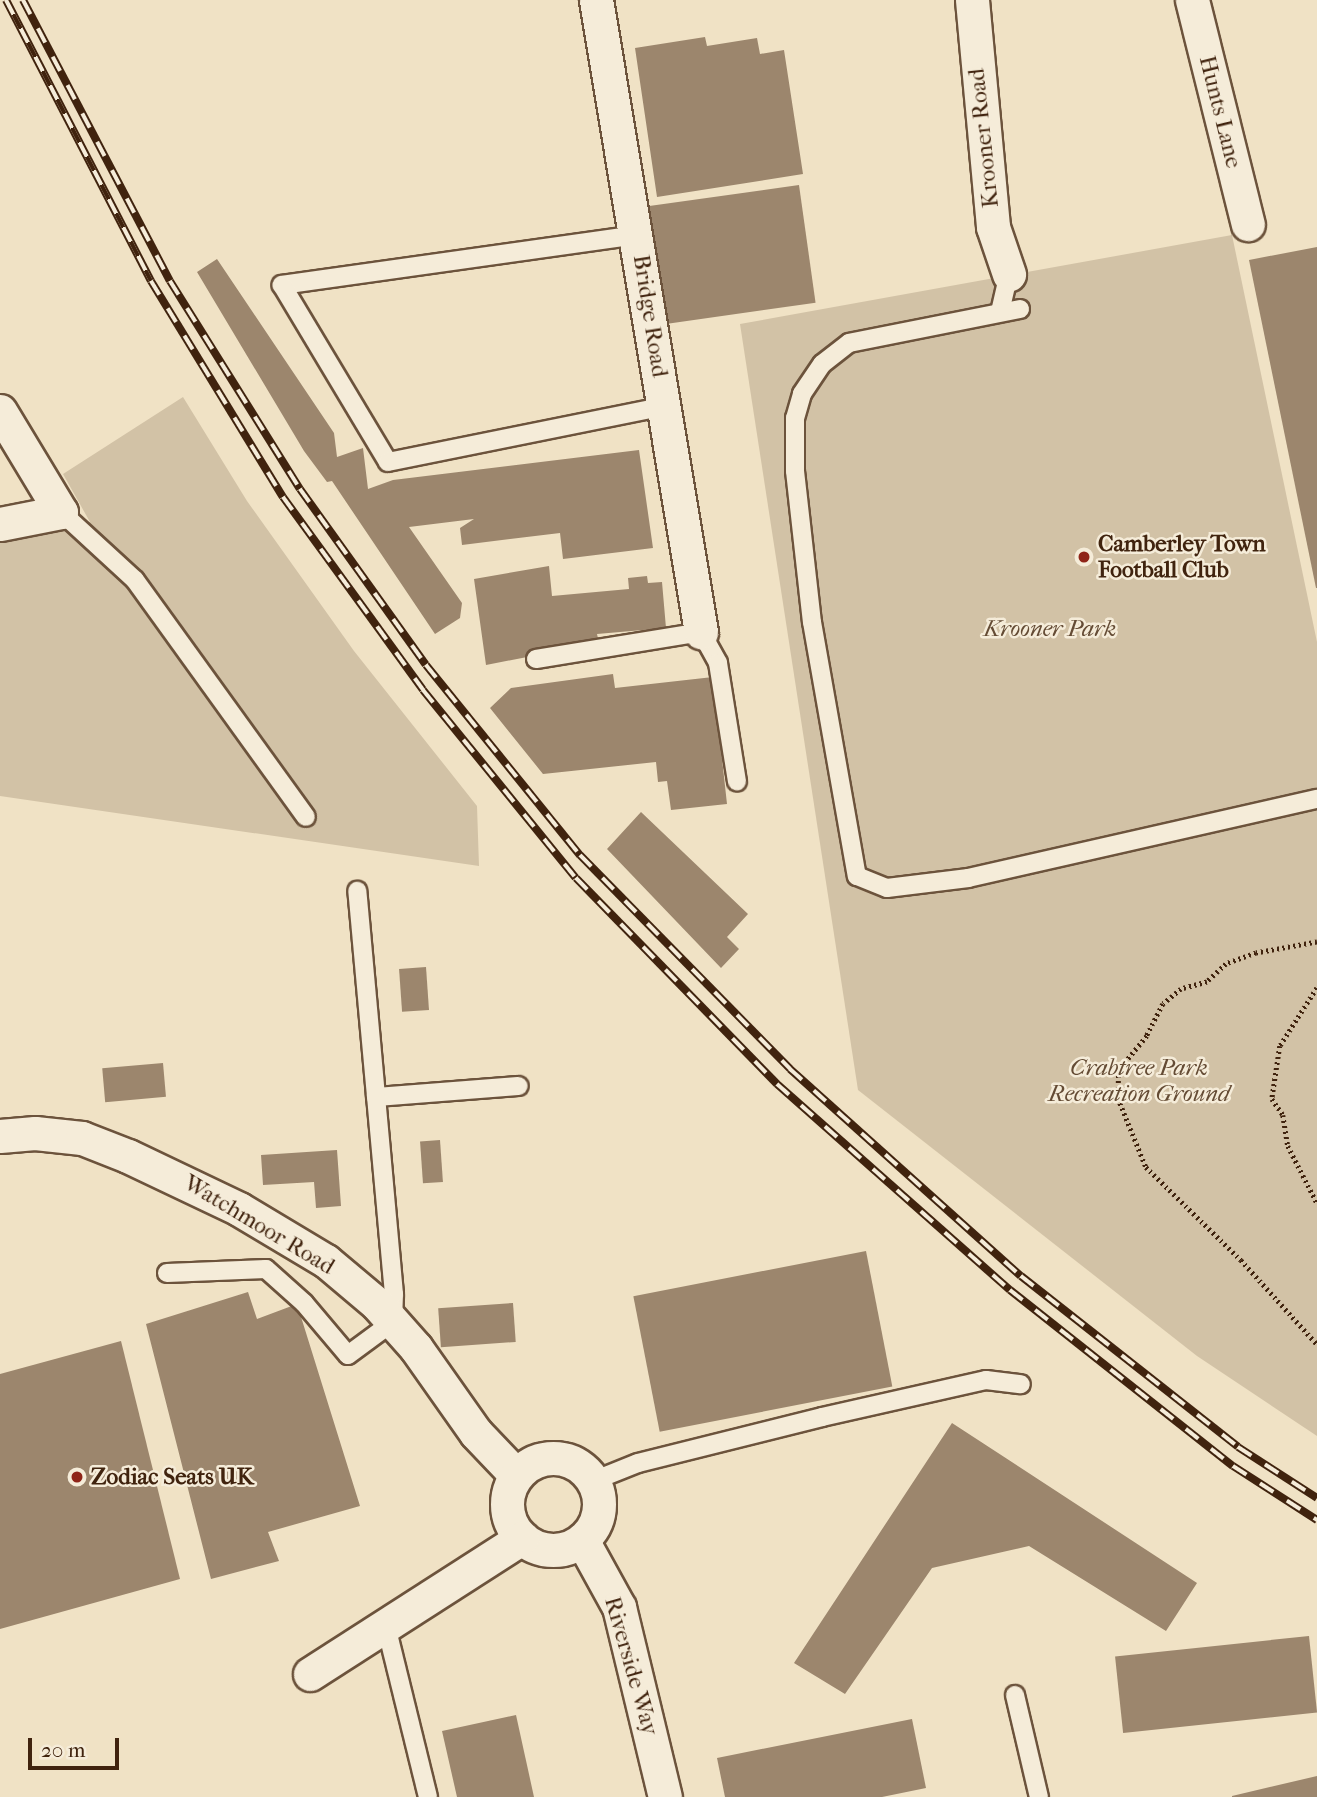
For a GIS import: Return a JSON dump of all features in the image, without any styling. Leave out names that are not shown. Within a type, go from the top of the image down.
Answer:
[{"type":"street","name":"Bridge Road","points":[[599,0],[701,632]]},
{"type":"street","name":"Krooner Road","points":[[972,0],[993,227],[1009,274]]},
{"type":"street","name":"Hunts Lane","points":[[1192,0],[1248,224]]},
{"type":"street","points":[[0,411],[61,512],[0,524]]},
{"type":"street","name":"Watchmoor Road","points":[[0,1136],[35,1133],[82,1138],[179,1178],[326,1261],[393,1322],[476,1433],[516,1475]]},
{"type":"street","points":[[553,1457],[579,1465],[593,1481],[598,1495],[597,1518],[582,1540],[559,1550],[543,1549],[522,1538],[507,1510],[509,1488],[516,1475],[534,1461],[553,1457]]},
{"type":"street","points":[[310,1674],[522,1538]]},
{"type":"street","name":"Riverside Way","points":[[582,1540],[619,1607],[666,1797]]},
{"type":"lane","points":[[637,235],[282,285],[388,462],[665,406]]},
{"type":"lane","points":[[1000,312],[1009,274]]},
{"type":"lane","points":[[1020,309],[849,343],[822,364],[802,394],[795,418],[794,471],[812,622],[857,876],[887,888],[968,878],[1317,799]]},
{"type":"lane","points":[[61,512],[135,580],[306,817]]},
{"type":"lane","points":[[536,659],[701,632],[718,663],[737,781]]},
{"type":"lane","points":[[167,1273],[266,1269],[304,1303],[348,1355],[393,1322],[357,891]]},
{"type":"lane","points":[[376,1097],[519,1086]]},
{"type":"lane","points":[[593,1481],[638,1463],[822,1417],[986,1380],[1021,1384]]},
{"type":"lane","points":[[386,1626],[428,1797]]},
{"type":"lane","points":[[1015,1696],[1039,1797]]},
{"type":"path","points":[[1317,942],[1256,953],[1226,964],[1207,982],[1181,989],[1163,1004],[1147,1036],[1119,1070],[1118,1098],[1146,1167],[1241,1260],[1317,1344]]},
{"type":"path","points":[[1317,988],[1280,1046],[1272,1099],[1283,1115],[1288,1146],[1317,1203]]},
{"type":"green space","name":"Krooner Park","points":[[1232,235],[1317,642],[1317,1436],[1197,1356],[858,1090],[740,324]]},
{"type":"green space","points":[[183,397],[247,501],[354,651],[477,806],[479,866],[0,796],[0,537],[90,522],[63,474]]},
{"type":"building","points":[[705,37],[707,46],[757,38],[760,54],[784,50],[803,174],[657,197],[635,48]]},
{"type":"building","points":[[799,185],[816,303],[664,324],[647,206]]},
{"type":"building","points":[[1317,247],[1317,588],[1316,588],[1249,260]]},
{"type":"building","points":[[217,259],[334,433],[337,457],[363,448],[368,489],[393,480],[639,450],[653,548],[563,559],[560,533],[462,545],[460,528],[474,519],[409,527],[462,603],[460,618],[435,634],[332,481],[327,482],[304,451],[197,272]]},
{"type":"building","points":[[549,566],[552,596],[629,589],[628,578],[647,576],[648,583],[662,582],[666,628],[597,634],[599,643],[486,665],[474,579]]},
{"type":"building","points":[[613,674],[615,688],[713,677],[727,804],[671,810],[667,781],[658,782],[656,762],[543,774],[490,708],[511,688]]},
{"type":"building","points":[[641,812],[748,914],[727,937],[739,949],[721,968],[607,849]]},
{"type":"building","points":[[426,967],[429,1010],[402,1012],[399,969]]},
{"type":"building","points":[[163,1063],[166,1097],[105,1102],[102,1068]]},
{"type":"building","points":[[440,1140],[443,1182],[423,1183],[420,1141]]},
{"type":"building","points":[[337,1150],[341,1206],[316,1208],[314,1182],[263,1185],[261,1155]]},
{"type":"building","points":[[866,1251],[892,1386],[660,1432],[633,1296]]},
{"type":"building","points":[[248,1292],[257,1319],[297,1304],[360,1506],[268,1532],[279,1561],[211,1579],[146,1324]]},
{"type":"building","points":[[513,1303],[516,1342],[441,1347],[438,1308]]},
{"type":"building","name":"Zodiac Seats UK","points":[[121,1341],[180,1579],[0,1629],[0,1374]]},
{"type":"building","points":[[952,1423],[1197,1583],[1166,1631],[1029,1546],[932,1568],[845,1694],[794,1663]]},
{"type":"building","points":[[1309,1636],[1317,1713],[1123,1733],[1115,1656]]},
{"type":"building","points":[[516,1715],[534,1797],[457,1797],[442,1731]]},
{"type":"building","points":[[912,1719],[926,1788],[882,1797],[725,1797],[717,1758]]},
{"type":"building","points":[[1317,1776],[1317,1797],[1232,1797],[1232,1796]]},
{"type":"railway","points":[[6,0],[151,281],[283,497],[423,690],[576,878],[777,1084],[1010,1290],[1233,1466],[1317,1520]]},
{"type":"railway","points":[[23,0],[170,281],[300,489],[426,665],[580,855],[790,1069],[1021,1276],[1238,1447],[1317,1498]]},
{"type":"place","name":"Camberley Town Football Club","points":[[1084,557]]},
{"type":"place","name":"Zodiac Seats UK","points":[[77,1477]]},
{"type":"park label","name":"Crabtree Park Recreation Ground","points":[[1139,1081]]}]
